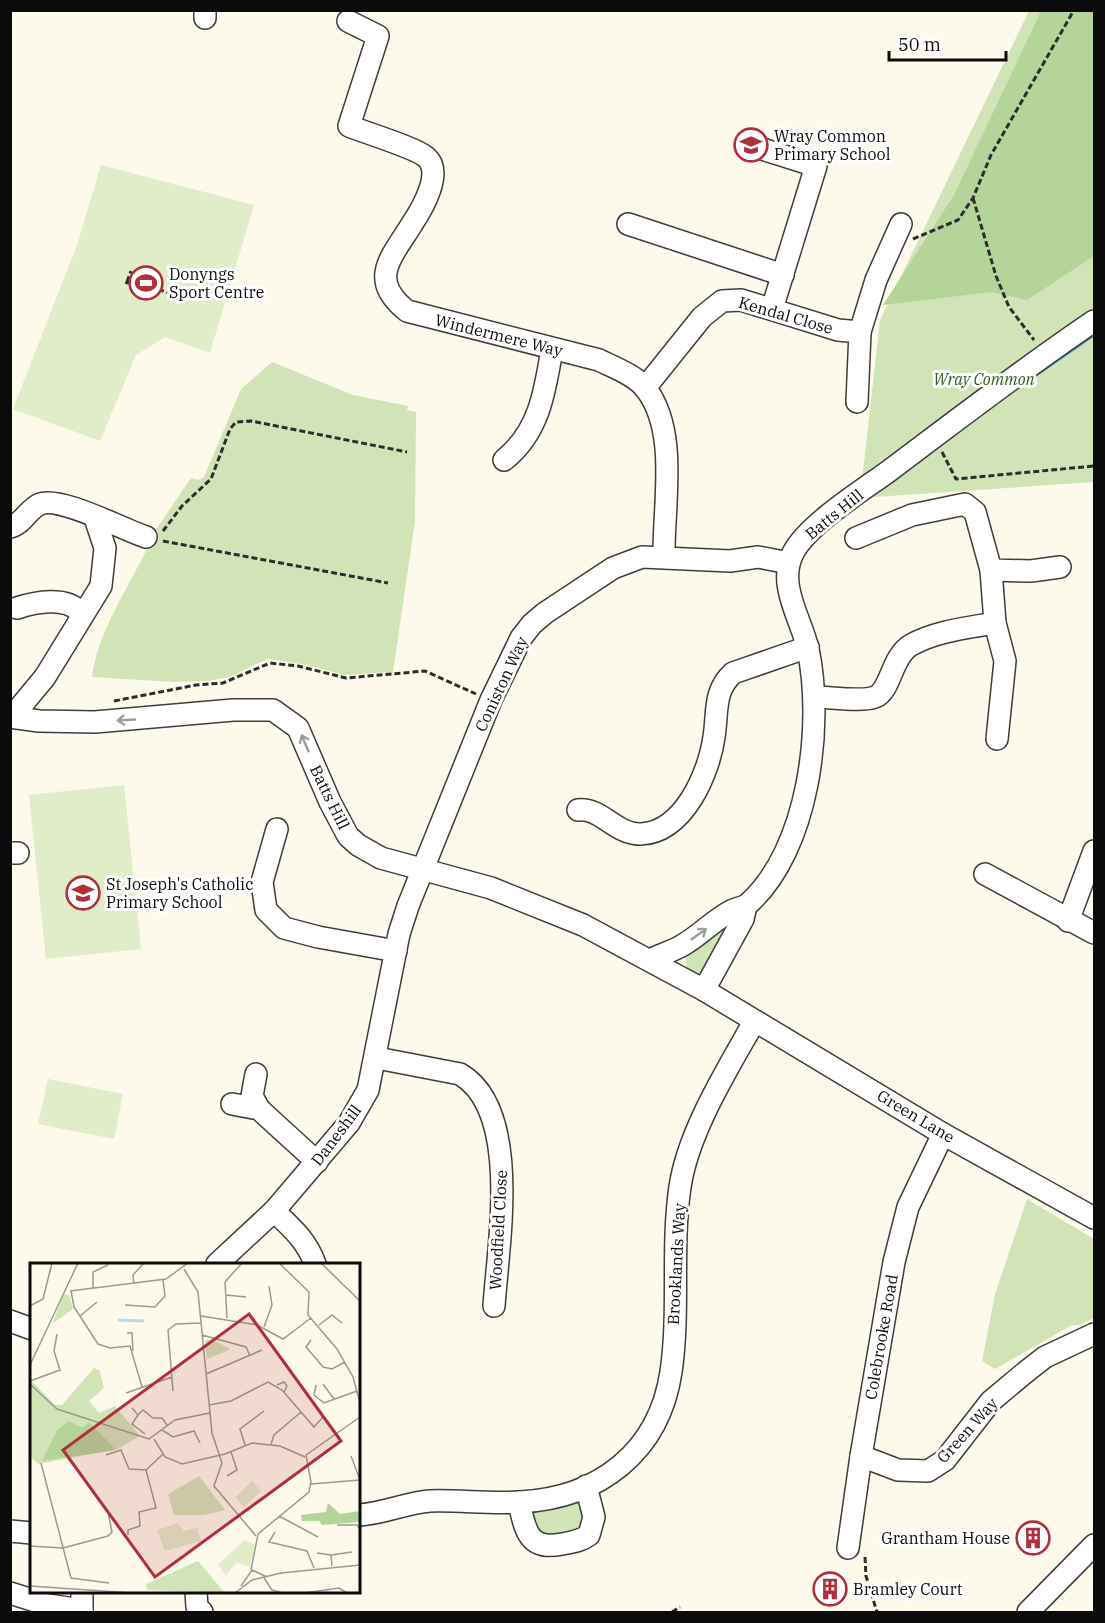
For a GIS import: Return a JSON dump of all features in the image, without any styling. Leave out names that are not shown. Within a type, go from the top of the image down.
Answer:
[{"type":"street","name":"Windermere Way","points":[[348,21],[378,36],[349,126],[422,154],[432,164],[434,175],[413,223],[386,264],[385,278],[396,302],[407,311],[599,360],[625,372],[645,388],[658,409],[665,449],[667,491],[664,556]]},
{"type":"street","points":[[759,148],[816,166],[772,309]]},
{"type":"street","points":[[628,224],[783,275]]},
{"type":"street","points":[[857,402],[860,332],[876,280],[901,224]]},
{"type":"street","name":"Kendal Close","points":[[645,388],[713,307],[729,299],[741,300],[838,330],[860,332]]},
{"type":"street","name":"Batts Hill","points":[[789,563],[799,543],[808,533],[935,436],[1095,321]]},
{"type":"street","points":[[504,460],[518,449],[537,420],[552,349]]},
{"type":"street","points":[[10,527],[16,526],[38,505],[48,502],[68,505],[146,537]]},
{"type":"street","points":[[856,538],[912,515],[965,504],[975,512],[991,570],[995,623],[1005,661],[997,739]]},
{"type":"street","points":[[13,717],[45,677],[101,586],[105,548],[95,518]]},
{"type":"street","name":"Coniston Way","points":[[422,869],[491,700],[521,638],[544,613],[613,568],[642,557],[664,556],[730,561],[769,557],[789,563]]},
{"type":"street","points":[[704,990],[743,919],[746,906],[775,873],[794,833],[811,761],[815,697],[808,647],[789,591],[789,563]]},
{"type":"street","points":[[991,570],[1031,571],[1060,567]]},
{"type":"street","points":[[17,608],[33,602],[69,605],[81,612],[80,618]]},
{"type":"street","points":[[815,697],[874,697],[884,690],[895,662],[909,646],[937,634],[995,623]]},
{"type":"street","points":[[578,810],[592,811],[627,832],[641,834],[667,825],[691,798],[702,779],[710,758],[718,693],[724,681],[742,670],[808,647]]},
{"type":"street","name":"Batts Hill","points":[[13,717],[39,721],[96,722],[233,710],[273,710],[298,728],[330,802],[348,836],[358,845],[381,858],[520,898],[583,924],[704,990],[746,1017]]},
{"type":"street","points":[[277,829],[262,882],[266,910],[284,928],[318,937],[396,951]]},
{"type":"street","points":[[1068,921],[1095,851]]},
{"type":"street","name":"Daneshill","points":[[219,1263],[274,1212],[359,1108],[373,1078],[396,951],[422,869]]},
{"type":"street","points":[[985,874],[1068,921],[1095,933]]},
{"type":"street","points":[[650,960],[682,946],[731,911],[746,906]]},
{"type":"street","name":"Green Lane","points":[[746,1017],[864,1084],[943,1134],[1095,1218]]},
{"type":"street","name":"Brooklands Way","points":[[360,1515],[428,1502],[519,1502],[558,1495],[586,1486],[608,1474],[640,1448],[660,1416],[671,1371],[678,1212],[684,1168],[746,1017]]},
{"type":"street","name":"Woodfield Close","points":[[377,1058],[460,1074],[470,1080],[486,1098],[491,1109],[502,1179],[494,1306]]},
{"type":"street","points":[[256,1074],[252,1096],[259,1109],[317,1162]]},
{"type":"street","points":[[232,1104],[259,1109]]},
{"type":"street","name":"Colebrooke Road","points":[[848,1548],[894,1262],[906,1218],[943,1134]]},
{"type":"street","points":[[274,1212],[304,1241],[315,1263]]},
{"type":"street","points":[[10,1321],[30,1328]]},
{"type":"street","name":"Green Way","points":[[861,1456],[898,1470],[928,1471],[945,1460],[991,1401],[1027,1371],[1045,1357],[1095,1334]]},
{"type":"street","points":[[519,1502],[527,1532],[536,1543],[548,1547],[574,1542],[589,1535],[594,1524],[586,1486]]},
{"type":"street","points":[[10,1531],[30,1533]]},
{"type":"street","points":[[1028,1612],[1095,1545]]},
{"type":"street","points":[[10,1593],[48,1605],[82,1605]]},
{"type":"path","points":[[893,245],[929,234],[958,220],[973,198],[991,155],[1074,10]]},
{"type":"path","points":[[973,198],[996,276],[1009,307],[1045,355]]},
{"type":"path","points":[[131,271],[127,283],[149,291],[157,288],[167,293]]},
{"type":"path","points":[[388,583],[157,540],[182,506],[211,479],[230,429],[236,422],[251,422],[407,452]]},
{"type":"path","points":[[935,436],[956,479],[1095,466]]},
{"type":"path","points":[[110,702],[196,685],[223,683],[270,663],[298,666],[346,678],[425,671],[491,700]]},
{"type":"path","points":[[848,1548],[866,1552],[863,1562],[877,1612]]},
{"type":"path","points":[[672,1612],[680,1607]]},
{"type":"green space","name":"Wray Common","points":[[1029,11],[1094,11],[1094,482],[860,498],[880,320]]},
{"type":"green space","points":[[1041,11],[1094,11],[1094,256],[1027,300],[992,292],[883,305],[954,195]]},
{"type":"green space","name":"Donyngs Sport Centre","points":[[101,165],[254,205],[210,353],[165,337],[136,355],[100,441],[13,409],[77,245]]},
{"type":"green space","points":[[272,362],[353,395],[408,406],[407,410],[416,412],[415,521],[393,672],[345,675],[301,664],[267,659],[230,677],[207,681],[175,682],[92,677],[100,644],[107,627],[148,547],[147,534],[155,531],[191,478],[198,480],[204,477],[241,389]]},
{"type":"green space","points":[[124,785],[141,949],[46,959],[29,795]]},
{"type":"green space","points":[[722,929],[727,932],[705,971],[700,975],[687,970],[685,956]]},
{"type":"green space","points":[[48,1079],[123,1094],[114,1139],[38,1124]]},
{"type":"green space","points":[[1027,1199],[1094,1239],[1094,1318],[1080,1325],[1072,1325],[995,1369],[982,1361],[995,1294]]},
{"type":"green space","points":[[574,1502],[583,1503],[588,1510],[578,1535],[536,1535],[532,1512]]},
{"type":"waterway","points":[[1032,377],[1094,334]]},
{"type":"place","name":"Wray Common Primary School","points":[[751,145]]},
{"type":"place","name":"Donyngs Sport Centre","points":[[146,283]]},
{"type":"place","name":"St Joseph's Catholic Primary School","points":[[83,893]]},
{"type":"place","name":"Grantham House","points":[[1033,1538]]},
{"type":"place","name":"Bramley Court","points":[[830,1589]]}]
